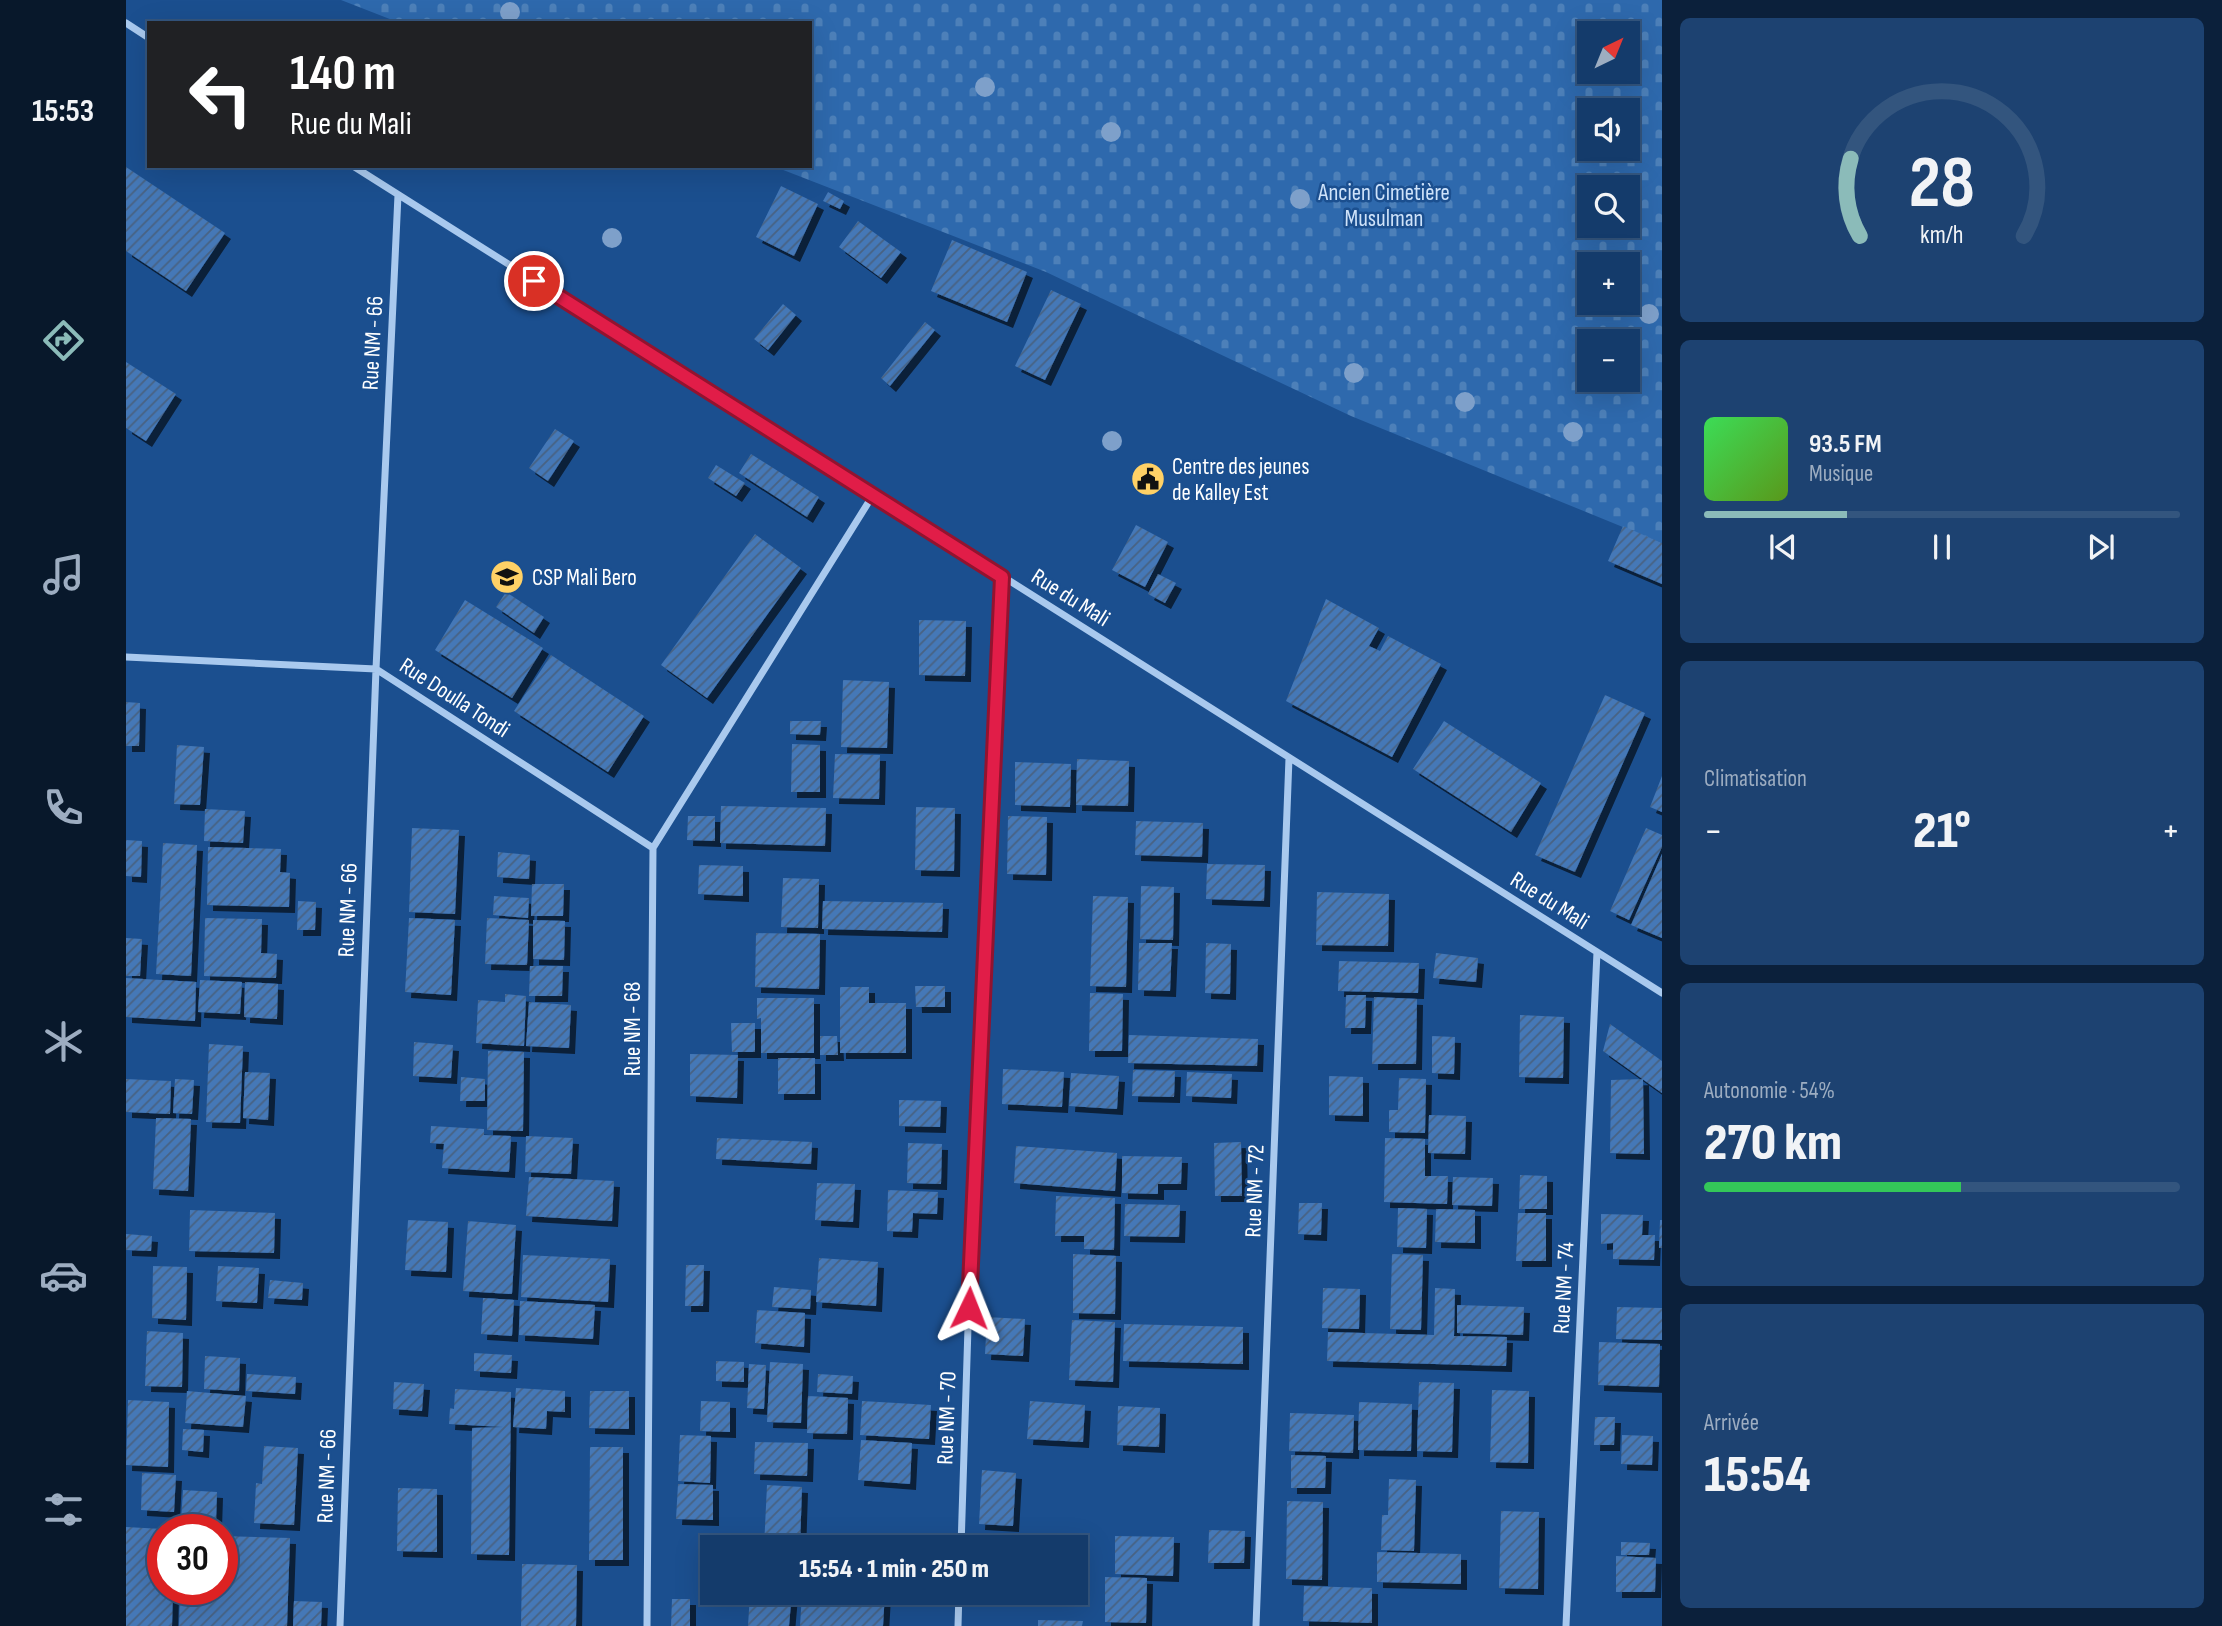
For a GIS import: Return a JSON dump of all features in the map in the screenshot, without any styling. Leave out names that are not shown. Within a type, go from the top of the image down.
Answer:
[{"type":"street","points":[[126,23],[147,37]]},
{"type":"street","name":"Rue du Mali","points":[[356,168],[1662,993]]},
{"type":"street","name":"Rue NM - 66","points":[[340,1626],[376,669],[398,195]]},
{"type":"street","points":[[653,848],[873,495]]},
{"type":"street","name":"Rue NM - 70","points":[[961,1535],[972,1202],[1002,577]]},
{"type":"street","name":"Rue Doulla Tondi","points":[[126,657],[376,669],[653,848]]},
{"type":"street","name":"Rue NM - 72","points":[[1256,1626],[1289,758]]},
{"type":"street","name":"Rue NM - 68","points":[[647,1626],[653,848]]},
{"type":"street","name":"Rue NM - 74","points":[[1566,1626],[1597,953]]},
{"type":"street","points":[[958,1626],[959,1605]]},
{"type":"green space","name":"Ancien Cimetière Musulman","points":[[341,0],[1662,0],[1662,543],[1351,416],[1046,272],[778,168],[812,168],[812,21],[395,21]]},
{"type":"building","points":[[126,167],[225,233],[186,291],[126,251]]},
{"type":"building","points":[[781,186],[818,204],[794,256],[756,237]]},
{"type":"building","points":[[828,192],[844,201],[840,209],[823,201]]},
{"type":"building","points":[[858,221],[901,252],[881,278],[839,247]]},
{"type":"building","points":[[952,240],[1027,272],[1007,322],[931,291]]},
{"type":"building","points":[[1051,290],[1081,304],[1045,380],[1015,366]]},
{"type":"building","points":[[783,304],[796,315],[768,350],[754,339]]},
{"type":"building","points":[[925,322],[935,330],[890,386],[881,378]]},
{"type":"building","points":[[126,362],[176,394],[146,441],[126,428]]},
{"type":"building","points":[[555,429],[574,441],[548,481],[529,468]]},
{"type":"building","points":[[751,454],[819,497],[807,517],[739,473]]},
{"type":"building","points":[[716,465],[745,483],[736,496],[708,478]]},
{"type":"building","points":[[1136,525],[1168,542],[1145,587],[1112,570]]},
{"type":"building","points":[[1623,526],[1662,543],[1662,584],[1608,561]]},
{"type":"building","points":[[755,534],[801,568],[707,698],[661,665]]},
{"type":"building","points":[[1158,574],[1176,583],[1165,603],[1148,594]]},
{"type":"building","points":[[506,592],[544,617],[534,633],[496,607]]},
{"type":"building","points":[[1326,599],[1379,628],[1369,646],[1380,651],[1388,636],[1441,664],[1392,757],[1286,701]]},
{"type":"building","points":[[465,600],[543,648],[512,698],[435,650]]},
{"type":"building","points":[[919,620],[966,621],[965,676],[919,675]]},
{"type":"building","points":[[551,655],[644,716],[608,772],[514,711]]},
{"type":"building","points":[[843,680],[889,682],[887,748],[841,747]]},
{"type":"building","points":[[1605,695],[1645,713],[1575,872],[1535,855]]},
{"type":"building","points":[[126,702],[140,703],[139,746],[126,746]]},
{"type":"building","points":[[790,721],[821,721],[820,735],[790,734]]},
{"type":"building","points":[[1444,721],[1541,783],[1511,832],[1413,769]]},
{"type":"building","points":[[792,744],[820,745],[820,792],[791,792]]},
{"type":"building","points":[[177,745],[204,747],[200,805],[174,804]]},
{"type":"building","points":[[835,754],[880,755],[879,799],[833,798]]},
{"type":"building","points":[[1077,759],[1129,761],[1128,806],[1076,805]]},
{"type":"building","points":[[1015,762],[1071,764],[1070,807],[1015,805]]},
{"type":"building","points":[[1662,776],[1662,812],[1650,807]]},
{"type":"building","points":[[721,806],[826,808],[825,846],[720,843]]},
{"type":"building","points":[[916,807],[955,808],[954,871],[915,870]]},
{"type":"building","points":[[205,809],[245,811],[243,843],[204,841]]},
{"type":"building","points":[[688,816],[715,816],[715,841],[687,840]]},
{"type":"building","points":[[1008,816],[1047,817],[1046,875],[1007,874]]},
{"type":"building","points":[[1136,821],[1203,823],[1202,857],[1135,855]]},
{"type":"building","points":[[412,828],[459,830],[455,914],[409,912]]},
{"type":"building","points":[[1646,828],[1662,835],[1662,847],[1629,920],[1610,911]]},
{"type":"building","points":[[126,840],[142,841],[141,877],[126,876]]},
{"type":"building","points":[[163,843],[197,845],[191,976],[156,974]]},
{"type":"building","points":[[208,847],[281,849],[280,872],[290,873],[289,907],[207,905]]},
{"type":"building","points":[[498,852],[530,855],[529,879],[497,877]]},
{"type":"building","points":[[1662,854],[1662,938],[1631,925]]},
{"type":"building","points":[[1207,864],[1265,865],[1264,901],[1206,899]]},
{"type":"building","points":[[699,865],[743,866],[743,896],[698,894]]},
{"type":"building","points":[[783,878],[819,879],[818,928],[781,927]]},
{"type":"building","points":[[532,884],[564,884],[563,916],[531,916]]},
{"type":"building","points":[[1141,886],[1174,887],[1173,940],[1140,939]]},
{"type":"building","points":[[1317,892],[1389,894],[1388,946],[1316,945]]},
{"type":"building","points":[[494,896],[529,898],[528,918],[493,915]]},
{"type":"building","points":[[1093,896],[1128,897],[1126,987],[1090,986]]},
{"type":"building","points":[[298,901],[316,902],[315,930],[297,930]]},
{"type":"building","points":[[823,901],[943,903],[942,932],[822,929]]},
{"type":"building","points":[[205,918],[262,919],[261,953],[277,954],[276,978],[204,976]]},
{"type":"building","points":[[409,918],[455,920],[451,995],[405,992]]},
{"type":"building","points":[[487,918],[529,920],[527,965],[485,964]]},
{"type":"building","points":[[533,920],[565,921],[564,960],[533,959]]},
{"type":"building","points":[[756,933],[820,934],[819,989],[755,987]]},
{"type":"building","points":[[126,938],[142,939],[140,976],[126,976]]},
{"type":"building","points":[[1139,943],[1172,943],[1170,991],[1138,990]]},
{"type":"building","points":[[1206,943],[1231,944],[1230,994],[1205,993]]},
{"type":"building","points":[[1436,953],[1478,958],[1476,982],[1433,978]]},
{"type":"building","points":[[1339,961],[1419,963],[1418,993],[1338,991]]},
{"type":"building","points":[[530,966],[563,966],[562,996],[529,996]]},
{"type":"building","points":[[126,978],[196,982],[195,1021],[126,1017]]},
{"type":"building","points":[[200,980],[242,982],[240,1014],[198,1012]]},
{"type":"building","points":[[245,982],[278,984],[277,1019],[244,1017]]},
{"type":"building","points":[[915,986],[945,986],[945,1007],[916,1007]]},
{"type":"building","points":[[840,987],[869,987],[869,1003],[906,1003],[906,1053],[840,1053]]},
{"type":"building","points":[[1090,993],[1123,994],[1122,1051],[1089,1051]]},
{"type":"building","points":[[505,994],[526,996],[524,1046],[476,1043],[478,1000],[505,1002]]},
{"type":"building","points":[[1346,995],[1366,995],[1365,1028],[1345,1028]]},
{"type":"building","points":[[1374,997],[1417,999],[1416,1064],[1372,1064]]},
{"type":"building","points":[[757,998],[814,998],[814,1053],[761,1053],[761,1018],[757,1019]]},
{"type":"building","points":[[529,1002],[571,1005],[569,1048],[526,1046]]},
{"type":"building","points":[[1520,1015],[1564,1017],[1563,1078],[1519,1077]]},
{"type":"building","points":[[731,1023],[755,1023],[755,1052],[732,1052]]},
{"type":"building","points":[[1610,1024],[1662,1061],[1662,1093],[1603,1051]]},
{"type":"building","points":[[1129,1035],[1258,1039],[1257,1066],[1128,1063]]},
{"type":"building","points":[[820,1036],[837,1036],[838,1055],[820,1055]]},
{"type":"building","points":[[1432,1036],[1455,1037],[1454,1074],[1432,1073]]},
{"type":"building","points":[[414,1042],[453,1045],[451,1078],[413,1076]]},
{"type":"building","points":[[209,1044],[243,1046],[240,1123],[206,1122]]},
{"type":"building","points":[[488,1051],[524,1052],[523,1131],[487,1130]]},
{"type":"building","points":[[690,1054],[738,1055],[737,1098],[690,1096]]},
{"type":"building","points":[[778,1058],[815,1058],[815,1094],[778,1094]]},
{"type":"building","points":[[1003,1069],[1064,1072],[1062,1107],[1002,1104]]},
{"type":"building","points":[[1133,1070],[1175,1071],[1174,1097],[1132,1096]]},
{"type":"building","points":[[245,1072],[270,1073],[268,1120],[243,1118]]},
{"type":"building","points":[[1187,1072],[1232,1074],[1231,1098],[1186,1096]]},
{"type":"building","points":[[1071,1073],[1119,1076],[1117,1109],[1069,1106]]},
{"type":"building","points":[[1329,1076],[1363,1077],[1363,1116],[1329,1115]]},
{"type":"building","points":[[461,1077],[485,1079],[485,1101],[460,1101]]},
{"type":"building","points":[[1399,1078],[1426,1079],[1425,1133],[1389,1132],[1389,1110],[1398,1110]]},
{"type":"building","points":[[126,1079],[171,1081],[170,1114],[126,1112]]},
{"type":"building","points":[[175,1079],[194,1080],[192,1114],[173,1113]]},
{"type":"building","points":[[1643,1079],[1644,1154],[1610,1153],[1611,1080]]},
{"type":"building","points":[[899,1100],[941,1101],[940,1127],[899,1126]]},
{"type":"building","points":[[1429,1115],[1466,1116],[1465,1154],[1428,1153]]},
{"type":"building","points":[[156,1118],[191,1119],[188,1191],[153,1189]]},
{"type":"building","points":[[431,1126],[484,1129],[484,1135],[511,1136],[509,1172],[442,1168],[444,1144],[430,1143]]},
{"type":"building","points":[[526,1136],[573,1138],[571,1174],[525,1172]]},
{"type":"building","points":[[717,1138],[812,1142],[811,1164],[716,1159]]},
{"type":"building","points":[[1385,1138],[1425,1139],[1425,1176],[1448,1176],[1447,1204],[1384,1202]]},
{"type":"building","points":[[1241,1142],[1242,1196],[1215,1196],[1214,1143]]},
{"type":"building","points":[[908,1143],[942,1144],[941,1184],[907,1183]]},
{"type":"building","points":[[1016,1146],[1117,1153],[1115,1191],[1014,1183]]},
{"type":"building","points":[[1122,1156],[1182,1157],[1181,1184],[1158,1184],[1158,1194],[1122,1193]]},
{"type":"building","points":[[1520,1175],[1547,1176],[1547,1209],[1519,1209]]},
{"type":"building","points":[[529,1177],[614,1181],[612,1221],[526,1216]]},
{"type":"building","points":[[1453,1177],[1493,1178],[1492,1206],[1452,1205]]},
{"type":"building","points":[[817,1183],[855,1184],[853,1222],[815,1220]]},
{"type":"building","points":[[888,1190],[938,1192],[937,1214],[913,1213],[912,1232],[887,1231]]},
{"type":"building","points":[[1056,1196],[1115,1198],[1114,1250],[1084,1249],[1084,1236],[1055,1236]]},
{"type":"building","points":[[1299,1203],[1322,1203],[1321,1235],[1298,1234]]},
{"type":"building","points":[[1125,1204],[1180,1205],[1179,1237],[1124,1236]]},
{"type":"building","points":[[1398,1208],[1427,1209],[1426,1248],[1397,1247]]},
{"type":"building","points":[[1436,1209],[1475,1210],[1475,1243],[1435,1242]]},
{"type":"building","points":[[190,1210],[275,1213],[274,1253],[189,1251]]},
{"type":"building","points":[[1518,1213],[1546,1213],[1546,1261],[1516,1261]]},
{"type":"building","points":[[1601,1214],[1643,1215],[1642,1235],[1655,1235],[1654,1260],[1613,1259],[1613,1243],[1601,1244]]},
{"type":"building","points":[[408,1220],[448,1222],[446,1272],[405,1270]]},
{"type":"building","points":[[1662,1220],[1662,1248],[1659,1248]]},
{"type":"building","points":[[468,1221],[516,1225],[512,1294],[463,1291]]},
{"type":"building","points":[[126,1234],[152,1236],[151,1251],[126,1250]]},
{"type":"building","points":[[1073,1254],[1116,1256],[1115,1314],[1073,1313]]},
{"type":"building","points":[[1392,1254],[1423,1255],[1421,1330],[1390,1329]]},
{"type":"building","points":[[523,1255],[610,1259],[608,1302],[521,1297]]},
{"type":"building","points":[[819,1258],[878,1262],[876,1306],[816,1302]]},
{"type":"building","points":[[686,1265],[704,1265],[703,1306],[685,1306]]},
{"type":"building","points":[[153,1266],[187,1267],[186,1320],[152,1318]]},
{"type":"building","points":[[218,1266],[259,1268],[257,1303],[216,1301]]},
{"type":"building","points":[[270,1280],[303,1283],[302,1300],[268,1298]]},
{"type":"building","points":[[774,1287],[811,1290],[810,1309],[772,1307]]},
{"type":"building","points":[[1323,1288],[1360,1289],[1359,1329],[1322,1328]]},
{"type":"building","points":[[1435,1288],[1455,1289],[1454,1336],[1507,1337],[1506,1366],[1327,1361],[1328,1332],[1434,1335]]},
{"type":"building","points":[[483,1298],[514,1300],[512,1336],[481,1334]]},
{"type":"building","points":[[520,1301],[595,1305],[593,1339],[519,1335]]},
{"type":"building","points":[[1457,1305],[1524,1307],[1523,1335],[1457,1333]]},
{"type":"building","points":[[1617,1307],[1662,1308],[1662,1340],[1616,1339]]},
{"type":"building","points":[[757,1310],[805,1313],[804,1347],[755,1343]]},
{"type":"building","points":[[987,1317],[1025,1319],[1023,1356],[985,1354]]},
{"type":"building","points":[[1072,1320],[1115,1322],[1113,1382],[1069,1380]]},
{"type":"building","points":[[1124,1324],[1243,1327],[1243,1364],[1123,1361]]},
{"type":"building","points":[[147,1331],[183,1333],[182,1387],[145,1386]]},
{"type":"building","points":[[1599,1342],[1660,1344],[1659,1387],[1598,1385]]},
{"type":"building","points":[[474,1353],[512,1355],[511,1373],[474,1371]]},
{"type":"building","points":[[205,1356],[240,1358],[239,1391],[204,1389]]},
{"type":"building","points":[[716,1361],[744,1362],[744,1382],[716,1381]]},
{"type":"building","points":[[770,1362],[803,1364],[801,1423],[767,1422]]},
{"type":"building","points":[[749,1364],[766,1365],[764,1409],[747,1408]]},
{"type":"building","points":[[247,1374],[296,1377],[295,1394],[246,1391]]},
{"type":"building","points":[[818,1374],[853,1376],[852,1394],[817,1392]]},
{"type":"building","points":[[394,1382],[424,1384],[422,1411],[393,1409]]},
{"type":"building","points":[[1419,1382],[1454,1383],[1452,1452],[1417,1451]]},
{"type":"building","points":[[516,1388],[565,1391],[565,1412],[547,1411],[546,1429],[513,1427]]},
{"type":"building","points":[[455,1389],[511,1392],[509,1555],[471,1554],[472,1428],[503,1427],[449,1424],[450,1408],[454,1409]]},
{"type":"building","points":[[1492,1390],[1529,1391],[1528,1463],[1490,1462]]},
{"type":"building","points":[[187,1391],[246,1396],[243,1427],[185,1423]]},
{"type":"building","points":[[590,1391],[629,1391],[629,1429],[589,1428]]},
{"type":"building","points":[[808,1396],[848,1398],[847,1434],[807,1433]]},
{"type":"building","points":[[128,1400],[169,1402],[168,1467],[126,1465]]},
{"type":"building","points":[[701,1401],[730,1402],[730,1432],[700,1431]]},
{"type":"building","points":[[862,1401],[931,1405],[929,1439],[860,1435]]},
{"type":"building","points":[[1030,1401],[1085,1405],[1083,1442],[1027,1439]]},
{"type":"building","points":[[1359,1402],[1412,1404],[1411,1451],[1358,1450]]},
{"type":"building","points":[[1118,1406],[1160,1408],[1159,1447],[1117,1445]]},
{"type":"building","points":[[1290,1413],[1354,1415],[1353,1453],[1289,1451]]},
{"type":"building","points":[[1595,1417],[1615,1417],[1614,1445],[1594,1445]]},
{"type":"building","points":[[183,1429],[204,1430],[203,1452],[182,1450]]},
{"type":"building","points":[[680,1435],[711,1436],[710,1483],[678,1481]]},
{"type":"building","points":[[1622,1435],[1653,1436],[1652,1465],[1621,1464]]},
{"type":"building","points":[[861,1440],[912,1443],[910,1484],[858,1480]]},
{"type":"building","points":[[755,1442],[808,1443],[807,1476],[754,1474]]},
{"type":"building","points":[[264,1446],[298,1448],[294,1525],[254,1523],[256,1483],[262,1484]]},
{"type":"building","points":[[590,1447],[623,1447],[623,1560],[589,1560]]},
{"type":"building","points":[[1291,1455],[1326,1456],[1325,1488],[1291,1488]]},
{"type":"building","points":[[982,1470],[1016,1473],[1013,1526],[979,1524]]},
{"type":"building","points":[[142,1473],[176,1475],[174,1512],[141,1510]]},
{"type":"building","points":[[1389,1479],[1416,1480],[1414,1551],[1381,1550],[1382,1515],[1388,1515]]},
{"type":"building","points":[[678,1484],[713,1485],[713,1520],[676,1519]]},
{"type":"building","points":[[767,1485],[802,1487],[800,1535],[765,1535]]},
{"type":"building","points":[[398,1488],[437,1489],[437,1552],[397,1551]]},
{"type":"building","points":[[183,1490],[217,1492],[216,1514],[181,1514]]},
{"type":"building","points":[[1287,1501],[1323,1502],[1322,1580],[1286,1579]]},
{"type":"building","points":[[1501,1511],[1539,1512],[1538,1589],[1499,1588]]},
{"type":"building","points":[[126,1527],[147,1528],[147,1605],[173,1605],[172,1626],[126,1626]]},
{"type":"building","points":[[1209,1530],[1245,1531],[1244,1563],[1208,1563]]},
{"type":"building","points":[[238,1536],[290,1538],[287,1626],[179,1626],[180,1605],[238,1605]]},
{"type":"building","points":[[1115,1536],[1174,1537],[1173,1576],[1115,1574]]},
{"type":"building","points":[[1621,1542],[1650,1543],[1649,1555],[1621,1555]]},
{"type":"building","points":[[1377,1552],[1461,1554],[1461,1584],[1377,1582]]},
{"type":"building","points":[[1616,1556],[1656,1558],[1655,1592],[1616,1592]]},
{"type":"building","points":[[522,1564],[577,1565],[576,1626],[521,1626]]},
{"type":"building","points":[[1105,1577],[1147,1578],[1146,1623],[1105,1622]]},
{"type":"building","points":[[1304,1586],[1372,1588],[1372,1623],[1303,1621]]},
{"type":"building","points":[[672,1599],[690,1599],[690,1626],[671,1626]]},
{"type":"building","points":[[294,1601],[322,1602],[321,1626],[293,1626]]},
{"type":"building","points":[[749,1605],[791,1605],[789,1626],[748,1626]]},
{"type":"building","points":[[801,1605],[884,1605],[883,1626],[800,1626]]},
{"type":"building","points":[[1038,1620],[1083,1621],[1082,1626],[1038,1626]]},
{"type":"place","name":"Centre des jeunes de Kalley Est","points":[[1148,479]]},
{"type":"place","name":"CSP Mali Bero","points":[[507,577]]},
{"type":"route","points":[[534,281],[1002,577],[969,1308]]}]
